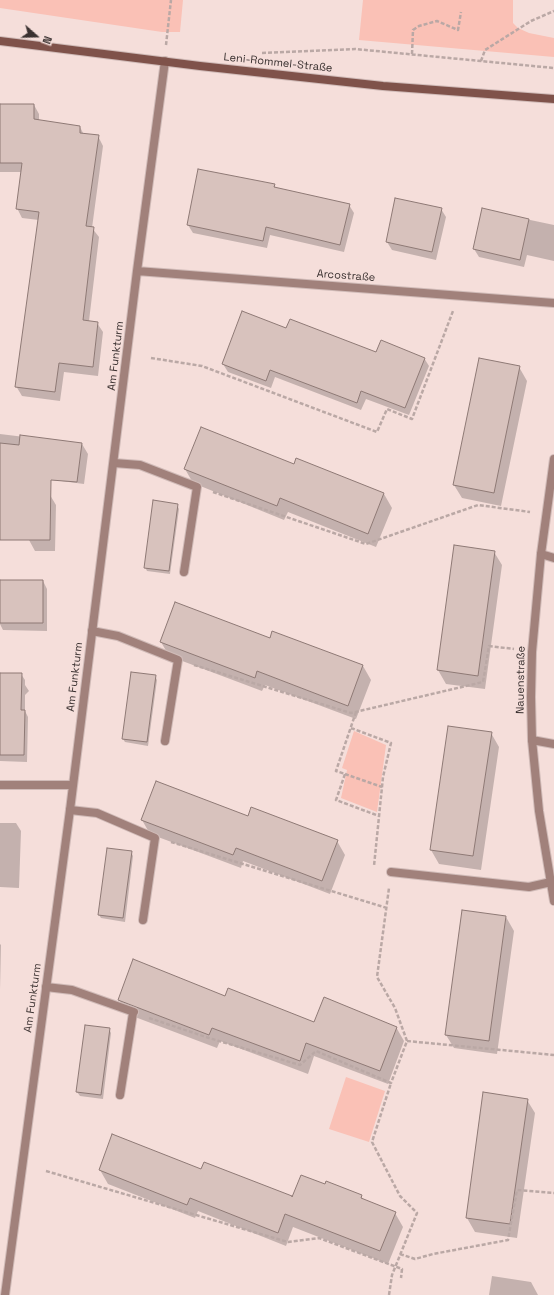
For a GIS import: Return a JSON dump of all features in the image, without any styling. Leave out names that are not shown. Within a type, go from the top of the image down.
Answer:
[{"type":"main road","name":"Leni-Rommel-Straße","points":[[0,41],[383,86],[554,99]]},
{"type":"street","name":"Am Funkturm","points":[[5,1295],[70,810],[137,271],[165,61]]},
{"type":"street","name":"Arcostraße","points":[[137,271],[554,303]]},
{"type":"street","name":"Nauenstraße","points":[[554,459],[541,554],[532,652],[532,740],[539,811],[554,901]]},
{"type":"street","points":[[114,463],[140,465],[197,487],[184,572]]},
{"type":"street","points":[[541,554],[554,558]]},
{"type":"street","points":[[92,631],[118,636],[178,660],[165,741]]},
{"type":"street","points":[[532,740],[554,744]]},
{"type":"street","points":[[0,785],[72,785]]},
{"type":"street","points":[[70,810],[97,813],[155,838],[143,920]]},
{"type":"street","points":[[391,872],[529,887],[551,882]]},
{"type":"street","points":[[46,987],[72,990],[134,1012],[120,1094]]},
{"type":"path","points":[[165,61],[170,0]]},
{"type":"path","points":[[481,61],[485,50],[498,41],[531,21],[554,11]]},
{"type":"path","points":[[412,54],[413,30],[418,26],[437,21],[458,30],[461,12]]},
{"type":"path","points":[[262,54],[355,49],[554,68]]},
{"type":"path","points":[[151,358],[202,366],[377,432],[386,409],[412,419],[453,311]]},
{"type":"path","points":[[197,487],[366,544],[478,505],[530,512]]},
{"type":"path","points":[[178,660],[351,713],[483,682],[489,646],[515,649]]},
{"type":"path","points":[[356,712],[336,771],[382,787]]},
{"type":"path","points":[[351,728],[391,743],[382,787],[373,869],[391,872],[377,977],[395,1008],[407,1041],[391,1083],[372,1142],[400,1196],[417,1213],[392,1275],[389,1295]]},
{"type":"path","points":[[345,774],[336,800],[379,816]]},
{"type":"path","points":[[155,838],[387,908]]},
{"type":"path","points":[[134,1012],[209,1038],[300,1065],[316,1052],[391,1083]]},
{"type":"path","points":[[407,1041],[554,1055]]},
{"type":"path","points":[[46,1171],[288,1242],[319,1238],[402,1269],[401,1278]]},
{"type":"path","points":[[400,1254],[415,1259],[433,1254],[508,1240],[512,1226],[517,1190],[554,1193]]},
{"type":"shaded area","points":[[0,0],[183,0],[180,32],[162,32],[0,8]]},
{"type":"shaded area","points":[[363,0],[513,0],[513,23],[518,28],[529,33],[554,38],[554,57],[359,40]]},
{"type":"shaded area","points":[[354,731],[386,745],[377,812],[341,798],[347,770],[342,768]]},
{"type":"shaded area","points":[[346,1077],[385,1091],[369,1142],[329,1129]]},
{"type":"building","points":[[0,104],[34,104],[34,119],[80,126],[80,133],[99,135],[86,226],[94,227],[83,320],[98,322],[93,367],[59,363],[55,392],[15,387],[39,212],[16,209],[22,163],[0,163]]},
{"type":"building","points":[[198,169],[275,184],[274,187],[350,204],[340,245],[266,227],[263,241],[187,225]]},
{"type":"building","points":[[395,198],[442,208],[432,252],[386,242]]},
{"type":"building","points":[[482,208],[529,219],[520,260],[473,249]]},
{"type":"building","points":[[242,311],[286,328],[290,319],[376,352],[381,340],[425,358],[405,408],[361,391],[357,403],[270,370],[266,381],[222,364]]},
{"type":"building","points":[[479,358],[520,366],[494,493],[453,485]]},
{"type":"building","points":[[201,427],[294,464],[296,458],[384,493],[368,534],[280,498],[277,506],[184,469]]},
{"type":"building","points":[[20,435],[82,443],[77,482],[51,480],[50,540],[0,540],[0,443],[19,445]]},
{"type":"building","points":[[153,500],[178,504],[169,571],[144,568]]},
{"type":"building","points":[[454,545],[495,551],[478,676],[437,670]]},
{"type":"building","points":[[0,580],[43,580],[43,623],[0,623]]},
{"type":"building","points":[[175,602],[270,638],[272,631],[363,665],[348,706],[257,671],[255,678],[160,642]]},
{"type":"building","points":[[131,672],[156,675],[147,742],[122,739]]},
{"type":"building","points":[[0,673],[22,673],[21,710],[25,710],[24,755],[0,755]]},
{"type":"building","points":[[448,726],[492,732],[473,856],[430,850]]},
{"type":"building","points":[[156,781],[248,816],[251,807],[338,840],[322,881],[236,848],[233,855],[141,820]]},
{"type":"building","points":[[107,848],[132,851],[123,918],[98,915]]},
{"type":"building","points":[[462,910],[506,916],[489,1041],[445,1035]]},
{"type":"building","points":[[133,959],[225,996],[228,988],[314,1022],[324,997],[397,1027],[380,1071],[306,1043],[300,1061],[212,1028],[209,1035],[118,1000]]},
{"type":"building","points":[[85,1025],[110,1028],[101,1095],[76,1092]]},
{"type":"building","points":[[483,1092],[528,1099],[510,1224],[466,1218]]},
{"type":"building","points":[[112,1134],[201,1169],[204,1162],[292,1197],[301,1175],[325,1184],[326,1181],[362,1195],[361,1198],[396,1212],[380,1251],[285,1214],[278,1233],[190,1198],[187,1205],[99,1170]]}]
